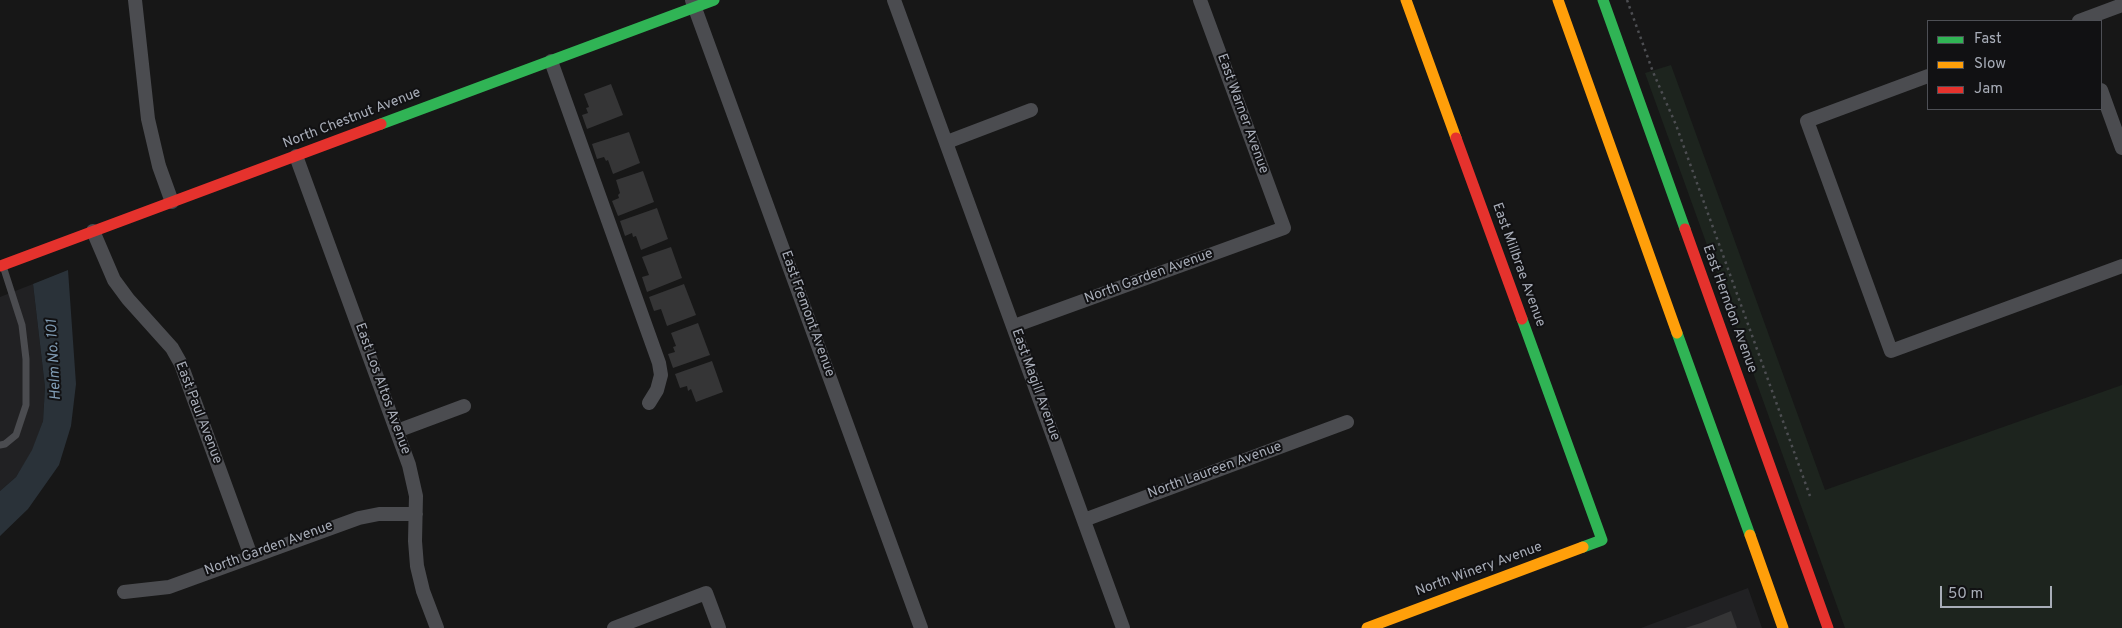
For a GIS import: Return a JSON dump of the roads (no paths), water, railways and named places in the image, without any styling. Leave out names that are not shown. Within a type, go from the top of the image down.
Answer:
[{"type":"street","points":[[135,0],[148,119],[159,166],[172,202]]},
{"type":"street","name":"North Chestnut Avenue","points":[[1,266],[551,61],[694,4],[714,0]]},
{"type":"street","name":"East Magill Avenue","points":[[894,0],[1123,628]]},
{"type":"street","name":"East Warner Avenue","points":[[1200,0],[1284,228]]},
{"type":"street","name":"East Millbrae Avenue","points":[[1406,0],[1602,540]]},
{"type":"street","points":[[1558,0],[1783,628]]},
{"type":"street","name":"East Herndon Avenue","points":[[1603,0],[1828,628]]},
{"type":"street","name":"East Fremont Avenue","points":[[694,4],[921,628]]},
{"type":"street","points":[[2082,20],[2122,5]]},
{"type":"street","points":[[551,61],[659,362],[661,375],[650,403]]},
{"type":"street","points":[[1927,76],[1807,121],[1891,351],[2122,266]]},
{"type":"street","points":[[2102,93],[2122,148]]},
{"type":"street","points":[[947,142],[1031,110]]},
{"type":"street","name":"East Los Altos Avenue","points":[[296,156],[397,431],[413,480],[416,514],[415,541],[418,566],[423,591],[437,628]]},
{"type":"street","name":"North Garden Avenue","points":[[1014,326],[1284,228]]},
{"type":"street","name":"East Paul Avenue","points":[[93,231],[114,280],[128,300],[172,348],[181,364],[251,556]]},
{"type":"street","points":[[397,431],[464,406]]},
{"type":"street","name":"North Laureen Avenue","points":[[1084,520],[1347,422]]},
{"type":"street","name":"North Garden Avenue","points":[[124,592],[169,587],[359,518],[379,514],[416,514]]},
{"type":"street","name":"North Winery Avenue","points":[[1366,628],[1602,540]]},
{"type":"street","points":[[614,628],[706,593],[718,628]]},
{"type":"lane","points":[[0,445],[5,444],[16,435],[26,405],[26,359],[22,325],[1,266]]},
{"type":"water","name":"Helm No. 101","points":[[68,270],[76,384],[71,426],[59,465],[28,509],[0,536],[0,491],[16,477],[32,450],[43,421],[45,387],[33,284]]}]
